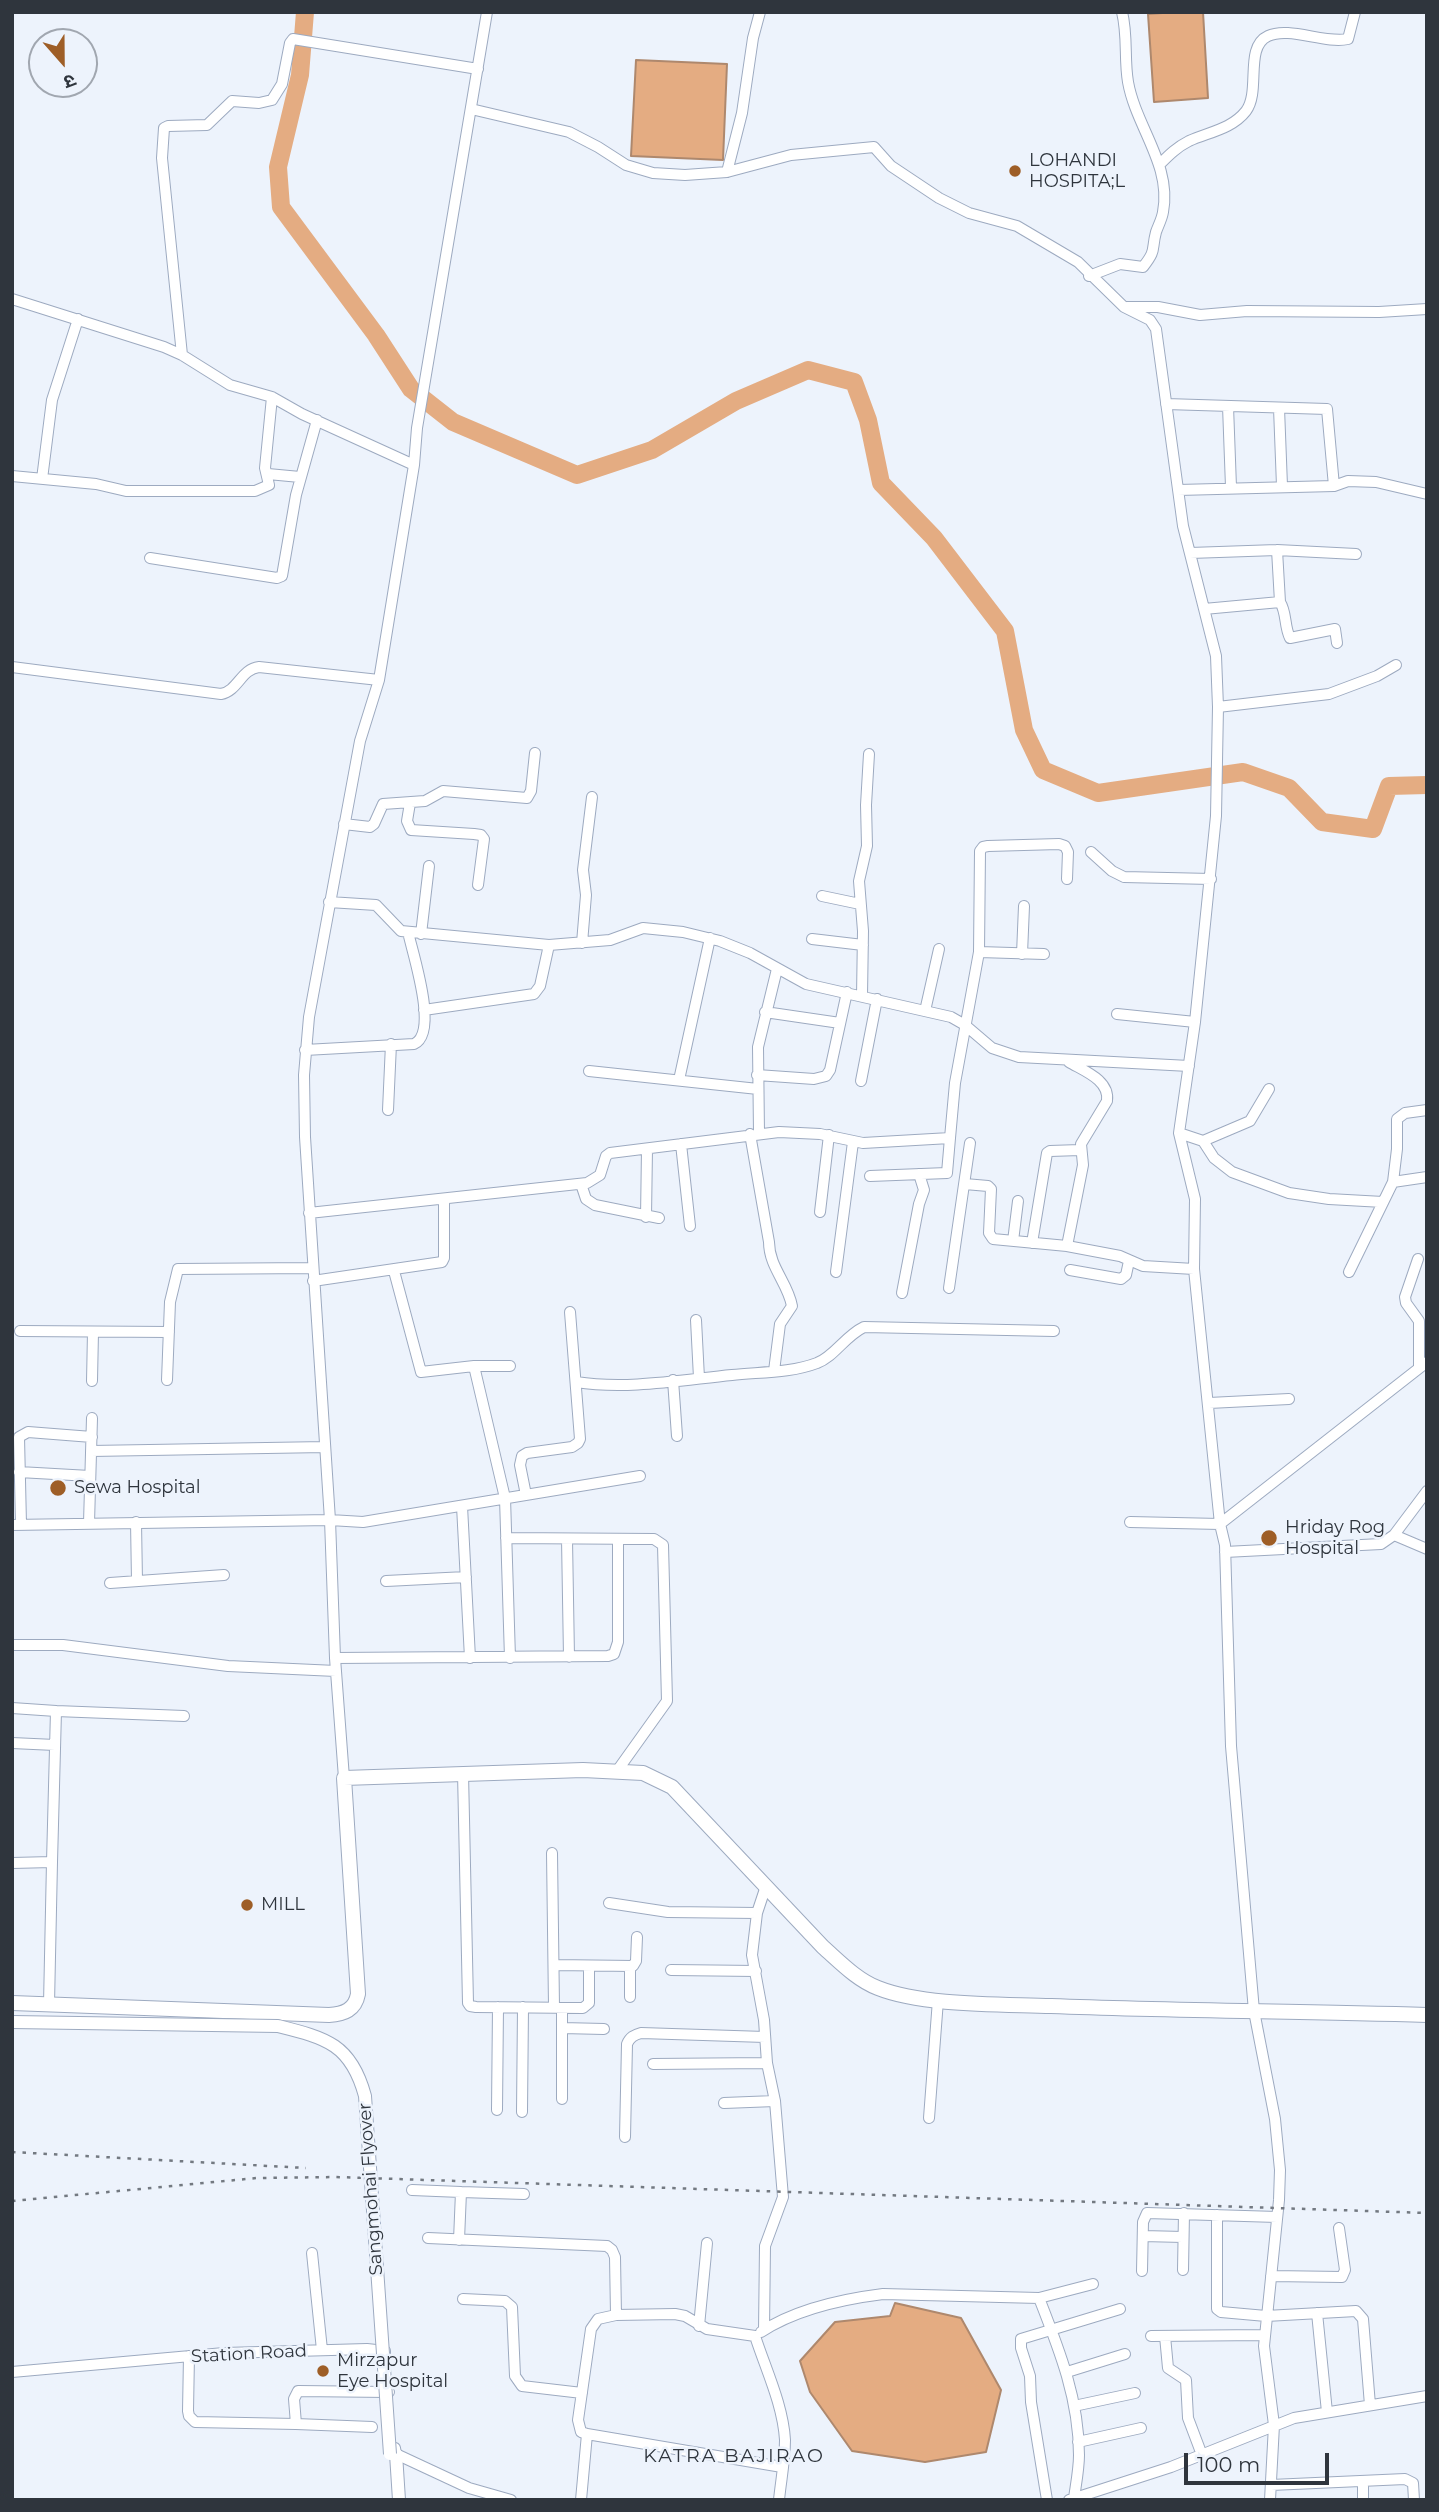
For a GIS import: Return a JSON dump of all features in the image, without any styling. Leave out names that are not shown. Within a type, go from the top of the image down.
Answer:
[{"type":"highway","points":[[12,2003],[339,2014],[352,2008],[358,1994],[344,1779],[463,1773],[617,1771],[643,1773],[672,1787],[823,1947],[850,1971],[876,1987],[901,1995],[938,2000],[1093,2008],[1427,2015]]},
{"type":"main road","name":"Sangmohai Flyover","points":[[12,2022],[278,2026],[331,2042],[349,2060],[359,2076],[365,2096],[393,2454],[392,2500]]},
{"type":"main road","points":[[393,2454],[399,2500]]},
{"type":"street","points":[[344,1779],[335,1658],[326,1447],[309,1213],[305,1137],[305,1050],[360,741],[379,680],[414,465],[417,428],[487,12]]},
{"type":"street","points":[[727,172],[742,113],[753,38],[760,12]]},
{"type":"street","points":[[1089,276],[1120,264],[1143,267],[1153,254],[1155,236],[1163,212],[1164,180],[1160,164],[1128,83],[1126,30],[1122,12]]},
{"type":"street","points":[[1160,164],[1176,149],[1230,125],[1248,109],[1259,42],[1274,34],[1348,40],[1355,12]]},
{"type":"street","points":[[182,355],[162,158],[163,130],[168,126],[207,125],[230,101],[269,102],[282,84],[291,41],[298,39],[478,69]]},
{"type":"street","points":[[471,109],[569,132],[626,166],[653,173],[685,176],[727,172],[791,155],[874,147],[891,166],[939,198],[970,213],[1017,226],[1078,262],[1089,276],[1124,307],[1150,320],[1156,329],[1183,526],[1216,656],[1216,816],[1195,1022],[1179,1133],[1195,1199],[1194,1269],[1225,1552],[1231,1746],[1254,2011],[1275,2119],[1280,2170],[1264,2346],[1274,2426],[1270,2500]]},
{"type":"street","points":[[12,299],[182,355],[230,385],[272,397],[414,465]]},
{"type":"street","points":[[1124,307],[1158,307],[1200,315],[1247,311],[1379,312],[1427,309]]},
{"type":"street","points":[[42,479],[52,400],[78,319]]},
{"type":"street","points":[[12,476],[96,484],[126,491],[255,491],[269,485],[265,468],[272,397]]},
{"type":"street","points":[[1166,404],[1327,409],[1334,486]]},
{"type":"street","points":[[1227,406],[1231,487]]},
{"type":"street","points":[[1279,408],[1282,486]]},
{"type":"street","points":[[150,558],[280,578],[284,574],[300,477],[317,420]]},
{"type":"street","points":[[268,474],[300,477]]},
{"type":"street","points":[[1178,489],[1334,486],[1348,481],[1376,482],[1427,494]]},
{"type":"street","points":[[1190,553],[1277,550],[1356,554]]},
{"type":"street","points":[[1277,550],[1280,602],[1284,609],[1285,628],[1290,638],[1335,629],[1337,643]]},
{"type":"street","points":[[1204,609],[1280,602]]},
{"type":"street","points":[[1218,707],[1329,694],[1377,676],[1396,665]]},
{"type":"street","points":[[12,667],[221,694],[229,692],[246,671],[259,667],[379,680]]},
{"type":"street","points":[[344,824],[370,827],[383,804],[425,801],[443,791],[527,798],[531,791],[535,753]]},
{"type":"street","points":[[862,996],[863,945],[859,881],[867,846],[869,754]]},
{"type":"street","points":[[582,943],[586,895],[583,870],[592,797]]},
{"type":"street","points":[[410,803],[407,821],[411,830],[481,835],[485,844],[478,885]]},
{"type":"street","points":[[947,1173],[952,1102],[979,952],[980,856],[983,847],[1065,846],[1068,852],[1067,879]]},
{"type":"street","points":[[1091,852],[1112,871],[1124,877],[1211,879]]},
{"type":"street","points":[[421,934],[429,866]]},
{"type":"street","points":[[822,895],[860,904]]},
{"type":"street","points":[[330,902],[376,905],[397,928],[421,934],[549,945],[610,940],[643,928],[710,938],[750,953],[806,984],[951,1017],[992,1048],[1007,1054],[1066,1060],[1189,1066]]},
{"type":"street","points":[[1021,954],[1024,906]]},
{"type":"street","points":[[305,1050],[414,1044],[424,1036],[424,1010],[408,932]]},
{"type":"street","points":[[679,1080],[710,938]]},
{"type":"street","points":[[812,939],[863,945]]},
{"type":"street","points":[[424,1010],[534,994],[540,986],[549,945]]},
{"type":"street","points":[[925,1011],[939,949]]},
{"type":"street","points":[[979,952],[1045,954]]},
{"type":"street","points":[[774,1371],[780,1324],[792,1306],[790,1295],[769,1254],[754,1133],[758,1047],[777,969]]},
{"type":"street","points":[[757,1076],[814,1079],[826,1076],[830,1070],[847,992]]},
{"type":"street","points":[[861,1081],[877,999]]},
{"type":"street","points":[[765,1012],[840,1023]]},
{"type":"street","points":[[1117,1014],[1195,1022]]},
{"type":"street","points":[[388,1110],[391,1044]]},
{"type":"street","points":[[1066,1060],[1100,1081],[1108,1095],[1081,1144],[1083,1165],[1067,1246]]},
{"type":"street","points":[[589,1071],[758,1088]]},
{"type":"street","points":[[1203,1141],[1250,1121],[1269,1089]]},
{"type":"street","points":[[1349,1272],[1392,1182],[1397,1149],[1397,1119],[1405,1113],[1427,1110]]},
{"type":"street","points":[[309,1213],[581,1184],[600,1175],[606,1156],[610,1153],[754,1133],[829,1135],[853,1142],[950,1138]]},
{"type":"street","points":[[1179,1133],[1203,1141],[1214,1158],[1232,1172],[1289,1193],[1329,1199],[1383,1202]]},
{"type":"street","points":[[820,1212],[829,1135]]},
{"type":"street","points":[[835,1272],[853,1142]]},
{"type":"street","points":[[949,1288],[970,1143]]},
{"type":"street","points":[[681,1144],[690,1226]]},
{"type":"street","points":[[646,1217],[647,1149]]},
{"type":"street","points":[[1032,1243],[1047,1153],[1080,1150]]},
{"type":"street","points":[[870,1176],[947,1173],[988,1186],[991,1189],[990,1237],[1067,1246],[1120,1256],[1143,1266],[1194,1269]]},
{"type":"street","points":[[902,1293],[924,1190],[919,1174]]},
{"type":"street","points":[[1392,1182],[1427,1177]]},
{"type":"street","points":[[581,1184],[586,1199],[595,1205],[659,1218]]},
{"type":"street","points":[[313,1281],[442,1262],[444,1199]]},
{"type":"street","points":[[1013,1241],[1018,1201]]},
{"type":"street","points":[[1130,1522],[1220,1524],[1423,1365],[1419,1321],[1406,1303],[1405,1297],[1418,1259]]},
{"type":"street","points":[[1070,1270],[1121,1279],[1126,1275],[1129,1261]]},
{"type":"street","points":[[167,1380],[170,1296],[176,1273],[182,1268],[312,1268]]},
{"type":"street","points":[[394,1270],[421,1372],[474,1366],[510,1366]]},
{"type":"street","points":[[526,1495],[520,1465],[522,1456],[572,1447],[578,1443],[580,1433],[570,1312]]},
{"type":"street","points":[[696,1320],[699,1378]]},
{"type":"street","points":[[576,1382],[599,1385],[774,1371],[821,1362],[846,1338],[864,1327],[1054,1331]]},
{"type":"street","points":[[20,1331],[169,1332]]},
{"type":"street","points":[[92,1381],[93,1332]]},
{"type":"street","points":[[474,1366],[505,1498],[510,1658]]},
{"type":"street","points":[[673,1380],[677,1436]]},
{"type":"street","points":[[1209,1403],[1289,1399]]},
{"type":"street","points":[[89,1523],[92,1418]]},
{"type":"street","points":[[92,1437],[29,1432],[15,1440],[19,1472],[17,1525],[330,1520],[363,1522],[640,1475]]},
{"type":"street","points":[[91,1451],[326,1447]]},
{"type":"street","points":[[19,1472],[90,1476]]},
{"type":"street","points":[[1225,1552],[1381,1544],[1394,1535],[1427,1490]]},
{"type":"street","points":[[462,1506],[470,1658]]},
{"type":"street","points":[[136,1522],[137,1581]]},
{"type":"street","points":[[1394,1535],[1427,1549]]},
{"type":"street","points":[[506,1538],[654,1539],[663,1545],[667,1701],[617,1771]]},
{"type":"street","points":[[567,1539],[569,1657]]},
{"type":"street","points":[[335,1658],[510,1658],[614,1654],[618,1649],[618,1539]]},
{"type":"street","points":[[110,1583],[224,1575]]},
{"type":"street","points":[[386,1581],[466,1577]]},
{"type":"street","points":[[12,1645],[64,1645],[228,1666],[336,1671]]},
{"type":"street","points":[[12,1708],[184,1716]]},
{"type":"street","points":[[49,2004],[56,1710]]},
{"type":"street","points":[[12,1743],[55,1745]]},
{"type":"street","points":[[463,1773],[467,1998],[470,2006],[583,2008],[589,2003],[589,1966]]},
{"type":"street","points":[[552,1853],[554,1965],[562,2028],[562,2099]]},
{"type":"street","points":[[12,1863],[52,1862]]},
{"type":"street","points":[[766,1886],[757,1913],[752,1943],[765,2036],[766,2063],[775,2101],[783,2197],[765,2246],[760,2333],[781,2413],[785,2442],[779,2500]]},
{"type":"street","points":[[609,1903],[668,1912],[757,1913]]},
{"type":"street","points":[[630,1997],[630,1967],[636,1961],[637,1937]]},
{"type":"street","points":[[554,1965],[630,1967]]},
{"type":"street","points":[[671,1970],[756,1971]]},
{"type":"street","points":[[929,2118],[938,2000]]},
{"type":"street","points":[[497,2110],[498,2007]]},
{"type":"street","points":[[522,2112],[523,2007]]},
{"type":"street","points":[[562,2028],[604,2029]]},
{"type":"street","points":[[625,2137],[627,2044],[634,2035],[765,2036]]},
{"type":"street","points":[[653,2064],[766,2063]]},
{"type":"street","points":[[724,2103],[775,2101]]},
{"type":"street","points":[[412,2190],[524,2194]]},
{"type":"street","points":[[459,2240],[461,2192]]},
{"type":"street","points":[[1142,2271],[1144,2217],[1147,2213],[1277,2217]]},
{"type":"street","points":[[1183,2270],[1184,2213]]},
{"type":"street","points":[[1217,2215],[1217,2309],[1221,2312],[1266,2316],[1356,2311],[1361,2314],[1370,2405]]},
{"type":"street","points":[[1271,2276],[1342,2277],[1345,2270],[1339,2228]]},
{"type":"street","points":[[1143,2236],[1183,2237]]},
{"type":"street","points":[[428,2238],[607,2246],[615,2257],[616,2315]]},
{"type":"street","points":[[699,2326],[707,2243]]},
{"type":"street","points":[[312,2253],[322,2350]]},
{"type":"street","points":[[782,2467],[582,2432],[579,2428],[582,2393],[593,2323],[603,2317],[616,2315],[675,2314],[685,2316],[699,2326],[760,2333],[797,2314],[867,2296],[883,2294],[1039,2298],[1093,2284]]},
{"type":"street","points":[[1039,2298],[1067,2372],[1074,2406],[1078,2442],[1072,2499],[1171,2467],[1294,2418],[1427,2396]]},
{"type":"street","points":[[463,2299],[505,2301],[512,2306],[515,2376],[522,2386],[582,2393]]},
{"type":"street","points":[[1047,2500],[1031,2402],[1030,2376],[1020,2344],[1024,2337],[1120,2309]]},
{"type":"street","points":[[1317,2313],[1327,2412]]},
{"type":"street","points":[[1151,2336],[1265,2335]]},
{"type":"street","points":[[1164,2336],[1168,2368],[1184,2377],[1188,2384],[1188,2418],[1202,2455]]},
{"type":"street","name":"Station Road","points":[[12,2372],[189,2356],[322,2350],[385,2351],[393,2454]]},
{"type":"street","points":[[1067,2372],[1125,2354]]},
{"type":"street","points":[[189,2356],[188,2412],[191,2420],[195,2422],[372,2427]]},
{"type":"street","points":[[296,2424],[294,2399],[298,2391],[389,2392]]},
{"type":"street","points":[[1074,2406],[1135,2393]]},
{"type":"street","points":[[1078,2442],[1141,2428]]},
{"type":"street","points":[[581,2500],[587,2434]]},
{"type":"street","points":[[393,2454],[470,2494],[511,2500]]},
{"type":"street","points":[[1271,2485],[1410,2480],[1414,2487],[1414,2500]]},
{"type":"street","points":[[1363,2481],[1363,2500]]},
{"type":"shaded area","points":[[1203,12],[1208,98],[1154,102],[1148,14]]},
{"type":"shaded area","points":[[636,60],[727,64],[723,160],[631,156]]},
{"type":"shaded area","points":[[895,2303],[961,2318],[1001,2390],[986,2452],[925,2462],[852,2451],[810,2392],[800,2361],[835,2322],[890,2316]]},
{"type":"waterway","points":[[305,12],[300,75],[278,167],[281,207],[376,335],[411,389],[453,422],[577,475],[652,450],[736,401],[808,370],[854,382],[868,420],[881,483],[934,538],[1005,631],[1024,730],[1043,770],[1098,793],[1243,772],[1289,788],[1322,822],[1373,829],[1389,786],[1427,785]]},
{"type":"railway","points":[[12,2152],[306,2168]]},
{"type":"railway","points":[[12,2201],[257,2178],[336,2177],[1427,2213]]},
{"type":"place","name":"LOHANDI HOSPITA;L","points":[[1015,171]]},
{"type":"place","name":"Sewa Hospital","points":[[58,1488]]},
{"type":"place","name":"Hriday Rog Hospital","points":[[1269,1538]]},
{"type":"place","name":"MILL","points":[[247,1905]]},
{"type":"place","name":"Mirzapur Eye Hospital","points":[[323,2371]]},
{"type":"district","name":"KATRA BAJIRAO","points":[[734,2456]]}]
